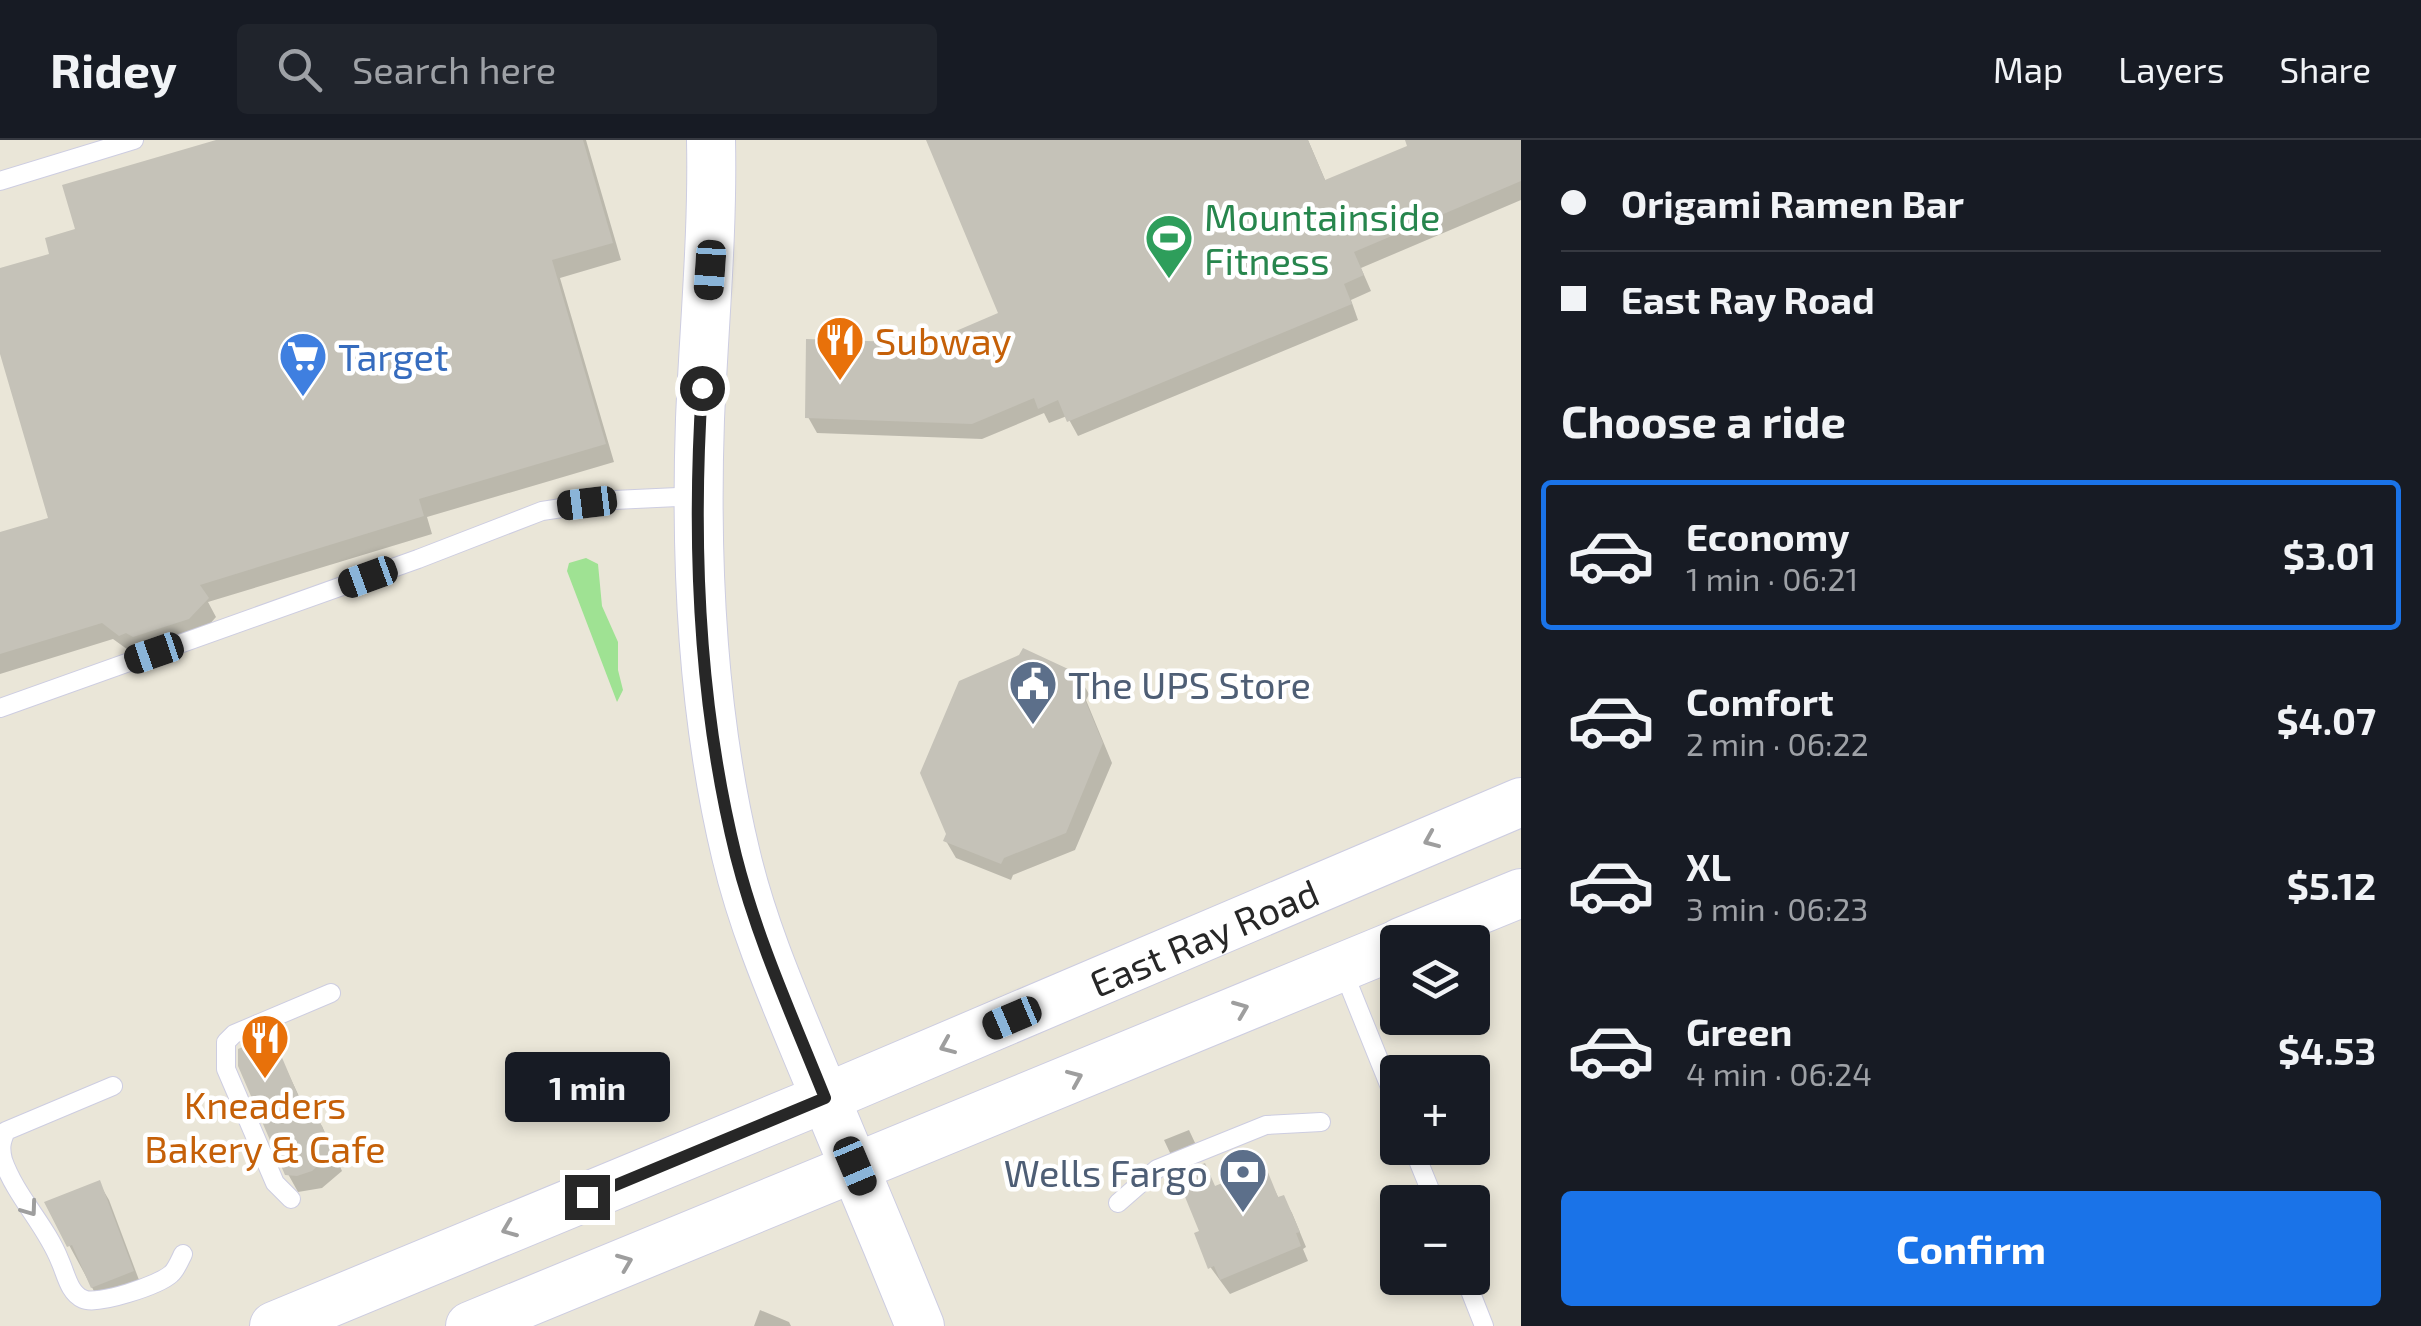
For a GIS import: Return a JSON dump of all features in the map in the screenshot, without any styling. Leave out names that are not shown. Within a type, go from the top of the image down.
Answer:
[{"type":"main road","points":[[711,140],[710,270],[700,418],[699,558],[708,682],[736,855],[769,958],[920,1326]]},
{"type":"main road","name":"East Ray Road","points":[[274,1326],[825,1098],[1521,802]]},
{"type":"main road","points":[[1443,925],[1521,893]]},
{"type":"main road","points":[[499,1320],[855,1166],[1380,951]]},
{"type":"lane","points":[[0,181],[134,140]]},
{"type":"lane","points":[[0,708],[542,511],[614,500],[700,496]]},
{"type":"lane","points":[[1342,967],[1380,1062]]},
{"type":"lane","points":[[291,1199],[275,1183],[226,1069],[226,1042],[234,1034],[332,993]]},
{"type":"lane","points":[[113,1086],[6,1131],[0,1144],[2,1158],[18,1192],[49,1234],[71,1288],[80,1298],[92,1302],[106,1300],[148,1284],[171,1274],[183,1254]]},
{"type":"lane","points":[[1118,1203],[1158,1169],[1266,1126],[1321,1122]]},
{"type":"lane","points":[[1472,1295],[1484,1326]]},
{"type":"green space","points":[[586,558],[598,564],[602,606],[618,642],[623,690],[617,702],[567,571],[569,563]]},
{"type":"building","name":"Target","points":[[216,140],[583,140],[613,243],[552,260],[606,444],[419,499],[424,516],[200,585],[209,598],[189,619],[133,637],[126,633],[119,636],[102,623],[0,654],[0,532],[48,518],[0,354],[0,268],[49,254],[45,238],[75,229],[62,185]]},
{"type":"building","name":"Mountainside Fitness","points":[[926,140],[1308,140],[1325,180],[1407,146],[1405,140],[1521,140],[1521,181],[1354,252],[1364,275],[1344,284],[1352,304],[1067,422],[1058,400],[1038,409],[1034,398],[972,424],[805,418],[806,339],[928,343],[998,313]]},
{"type":"building","points":[[1023,648],[1081,675],[1077,681],[1103,743],[1066,833],[1004,858],[1001,864],[943,841],[946,834],[920,773],[959,681],[1019,655]]},
{"type":"building","name":"Kneaders Bakery & Cafe","points":[[272,1034],[303,1107],[313,1106],[333,1152],[312,1171],[297,1176],[285,1175],[238,1066],[238,1049]]},
{"type":"building","name":"Wells Fargo","points":[[1205,1163],[1215,1186],[1265,1165],[1278,1197],[1284,1195],[1300,1232],[1296,1233],[1301,1246],[1220,1280],[1214,1266],[1208,1269],[1194,1233],[1199,1231],[1176,1175]]},
{"type":"building","points":[[100,1180],[134,1271],[91,1288],[72,1245],[67,1247],[44,1202]]},
{"type":"place","name":"Mountainside Fitness","points":[[1169,280]]},
{"type":"place","name":"Subway","points":[[840,382]]},
{"type":"place","name":"Target","points":[[303,398]]},
{"type":"place","name":"The UPS Store","points":[[1033,726]]},
{"type":"place","name":"Kneaders Bakery & Cafe","points":[[265,1080]]},
{"type":"place","name":"Wells Fargo","points":[[1243,1214]]},
{"type":"route","points":[[587,1197],[825,1098],[757,926],[736,855],[714,736],[699,558],[702,388]]}]
